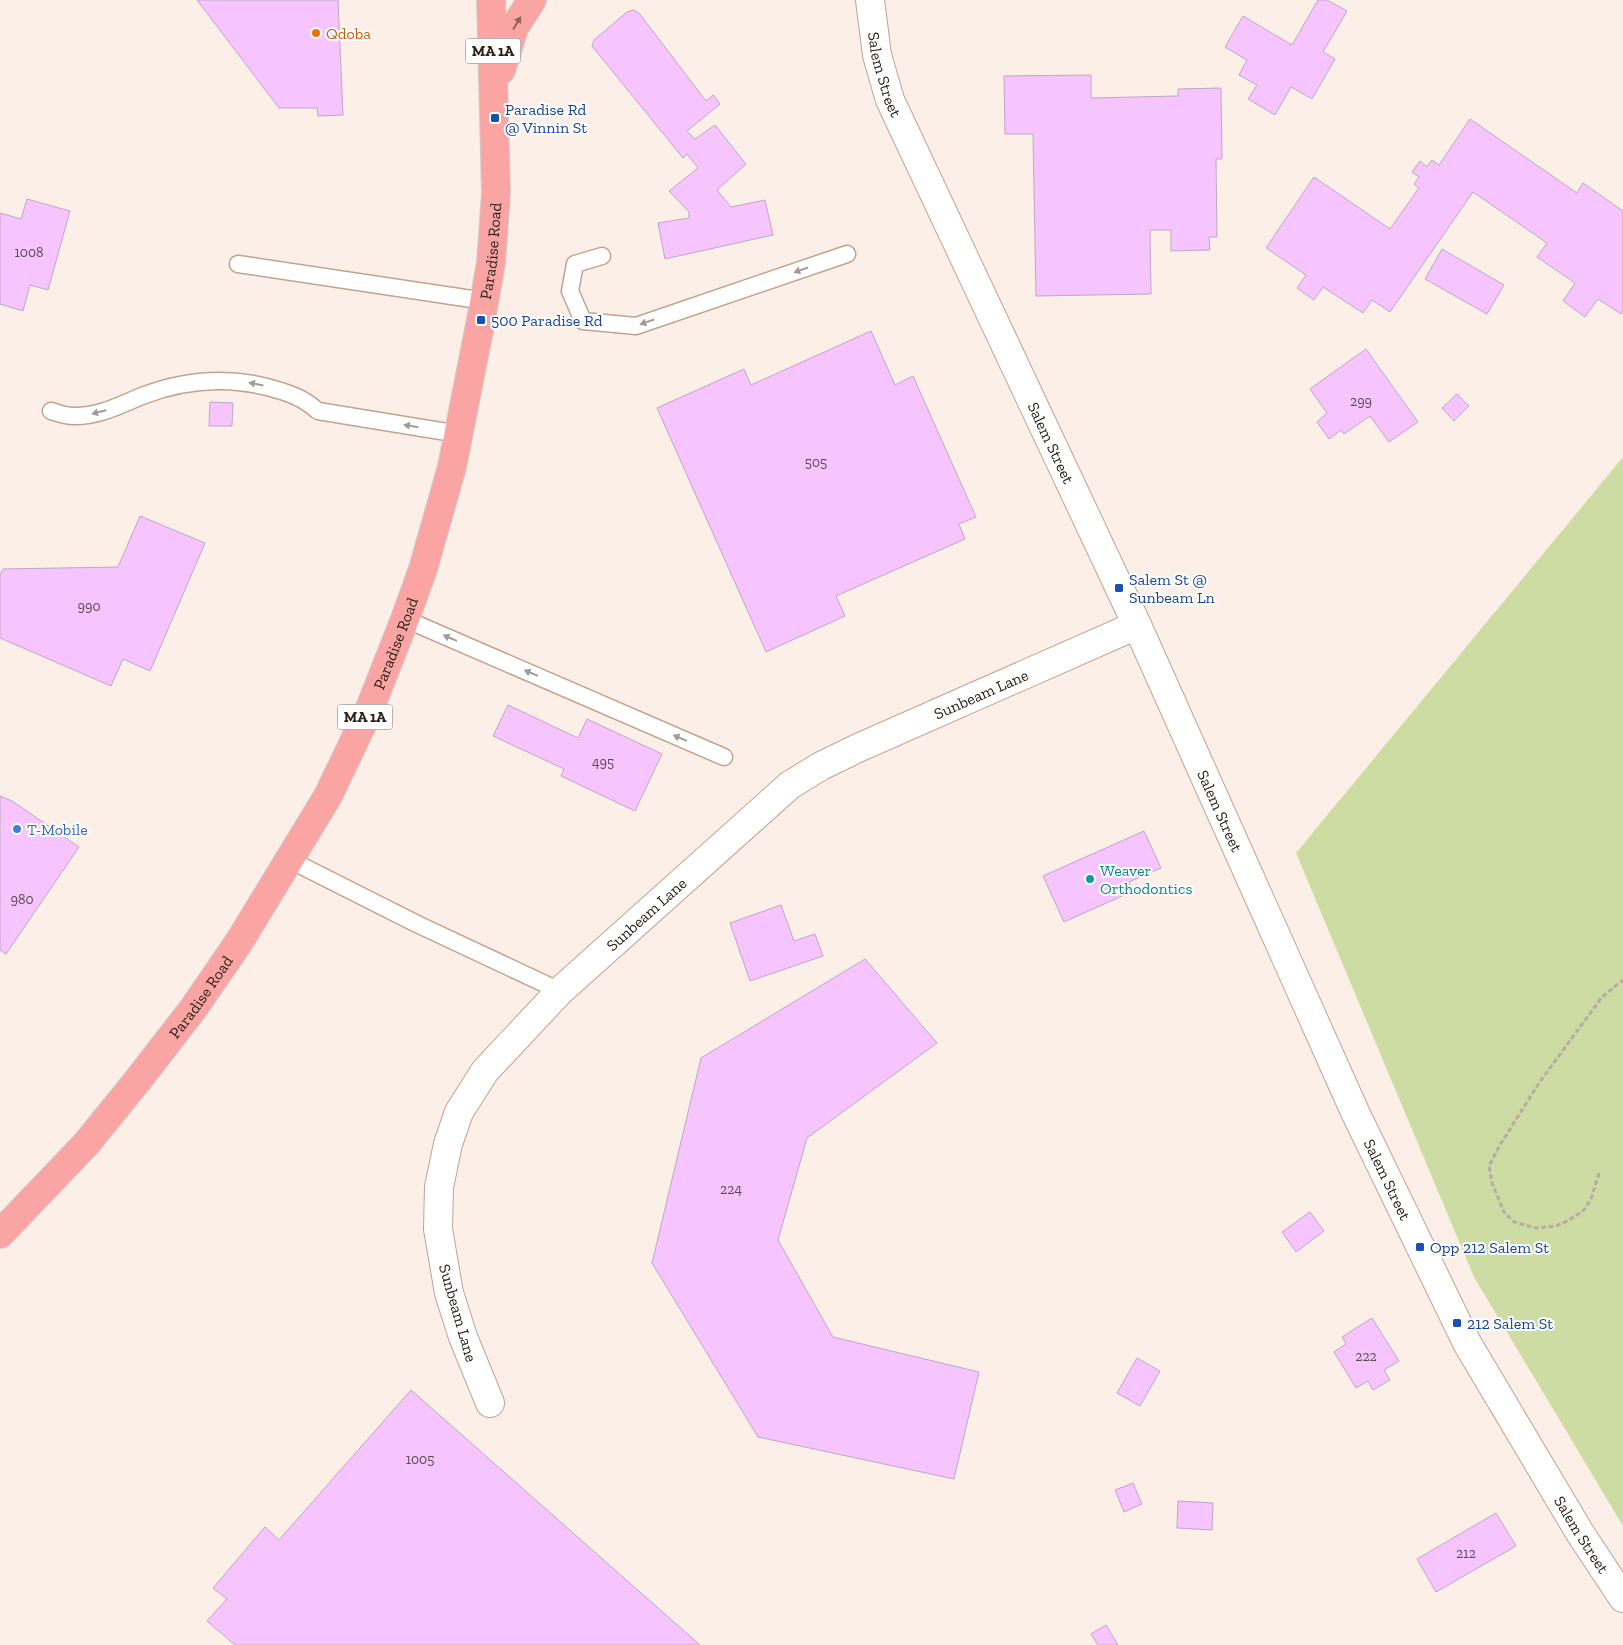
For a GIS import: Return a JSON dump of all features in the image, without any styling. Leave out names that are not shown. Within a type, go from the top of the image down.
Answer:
[{"type":"highway","name":"Paradise Road","points":[[0,1234],[87,1142],[138,1080],[193,1008],[239,942],[328,796],[370,708],[423,569],[452,467],[491,263],[496,193],[491,0]]},
{"type":"highway","points":[[495,103],[502,61],[514,28],[532,0]]},
{"type":"main road","name":"Salem Street","points":[[870,0],[877,55],[890,100],[1137,625],[1355,1112],[1467,1343],[1580,1533],[1623,1598]]},
{"type":"main road","name":"Sunbeam Lane","points":[[490,1404],[463,1337],[449,1293],[438,1229],[439,1187],[448,1144],[459,1112],[484,1070],[560,991],[790,785],[821,766],[858,748],[1137,625]]},
{"type":"lane","points":[[602,256],[575,264],[570,291],[583,321],[636,326],[847,254]]},
{"type":"lane","points":[[238,264],[484,301]]},
{"type":"lane","points":[[51,411],[72,416],[94,414],[117,408],[144,395],[178,386],[202,381],[230,380],[261,384],[299,398],[318,410],[459,434]]},
{"type":"lane","points":[[405,619],[724,757]]},
{"type":"lane","points":[[290,860],[417,924],[560,991]]},
{"type":"path","points":[[1599,1173],[1591,1199],[1584,1210],[1570,1220],[1556,1226],[1536,1228],[1514,1222],[1504,1212],[1492,1183],[1489,1166],[1539,1083],[1602,997],[1623,980]]},
{"type":"green space","points":[[1623,457],[1623,1526],[1474,1277],[1296,853]]},
{"type":"building","points":[[197,0],[338,0],[343,115],[318,116],[317,108],[279,108]]},
{"type":"building","points":[[1318,0],[1327,0],[1347,11],[1323,52],[1335,59],[1312,99],[1291,87],[1275,115],[1248,99],[1257,85],[1239,75],[1247,60],[1225,47],[1243,16],[1292,45]]},
{"type":"building","points":[[634,10],[639,13],[706,101],[713,95],[720,104],[687,131],[695,139],[715,125],[746,164],[717,190],[731,207],[765,200],[773,235],[665,259],[658,223],[689,218],[689,212],[669,191],[698,168],[687,154],[683,158],[592,46],[594,40],[627,12]]},
{"type":"building","points":[[1091,75],[1091,98],[1178,96],[1178,89],[1221,88],[1222,159],[1216,159],[1217,237],[1209,237],[1210,250],[1171,251],[1171,230],[1150,230],[1151,294],[1036,296],[1033,134],[1005,134],[1004,76]]},
{"type":"building","points":[[1470,119],[1577,193],[1583,183],[1623,211],[1623,311],[1621,314],[1598,299],[1585,317],[1563,301],[1575,283],[1537,257],[1547,243],[1473,192],[1390,312],[1372,300],[1363,313],[1323,287],[1314,300],[1297,288],[1306,275],[1266,248],[1314,177],[1390,229],[1419,188],[1414,184],[1419,177],[1412,172],[1420,161],[1427,167],[1432,160],[1439,165]]},
{"type":"building","points":[[27,199],[70,211],[48,290],[30,285],[23,311],[0,304],[0,213],[21,219]]},
{"type":"building","points":[[1442,249],[1504,285],[1487,314],[1425,279]]},
{"type":"building","points":[[871,331],[895,385],[913,376],[976,517],[959,524],[965,539],[836,596],[845,616],[766,652],[657,408],[744,369],[751,385]]},
{"type":"building","points":[[1366,349],[1418,422],[1389,442],[1370,416],[1344,434],[1341,430],[1329,439],[1317,422],[1327,413],[1310,389]]},
{"type":"building","points":[[1457,394],[1469,406],[1454,421],[1442,408]]},
{"type":"building","points":[[210,402],[233,403],[232,426],[209,426]]},
{"type":"building","points":[[140,516],[205,543],[150,671],[123,659],[111,686],[0,638],[0,575],[3,569],[118,567]]},
{"type":"building","points":[[508,705],[578,738],[587,719],[662,754],[635,811],[561,776],[564,769],[493,736]]},
{"type":"building","points":[[0,796],[12,801],[79,847],[6,954],[0,950]]},
{"type":"building","name":"Weaver Orthodontics","points":[[1144,831],[1161,868],[1129,882],[1133,891],[1064,922],[1043,876]]},
{"type":"building","points":[[781,905],[794,941],[815,934],[823,956],[750,981],[730,923]]},
{"type":"building","points":[[865,959],[937,1043],[807,1138],[778,1240],[833,1337],[979,1372],[954,1479],[758,1437],[652,1263],[701,1058]]},
{"type":"building","points":[[1310,1212],[1324,1231],[1296,1252],[1282,1232]]},
{"type":"building","points":[[1372,1318],[1399,1361],[1384,1370],[1390,1380],[1373,1390],[1368,1381],[1356,1388],[1334,1352],[1346,1344],[1342,1337]]},
{"type":"building","points":[[1137,1358],[1160,1371],[1140,1406],[1117,1393]]},
{"type":"building","points":[[411,1390],[700,1645],[235,1645],[207,1621],[227,1599],[213,1588],[265,1527],[279,1540]]},
{"type":"building","points":[[1133,1483],[1142,1504],[1124,1512],[1115,1490]]},
{"type":"building","points":[[1178,1501],[1213,1503],[1212,1530],[1177,1528]]},
{"type":"building","points":[[1496,1513],[1516,1546],[1436,1592],[1417,1559]]},
{"type":"building","points":[[1106,1625],[1118,1645],[1098,1645],[1091,1634]]},
{"type":"place","name":"Qdoba","points":[[316,33]]},
{"type":"place","name":"Paradise Rd @ Vinnin St","points":[[495,118]]},
{"type":"place","name":"500 Paradise Rd","points":[[481,320]]},
{"type":"place","name":"Salem St @ Sunbeam Ln","points":[[1119,588]]},
{"type":"place","name":"T-Mobile","points":[[17,829]]},
{"type":"place","name":"Weaver Orthodontics","points":[[1090,879]]},
{"type":"place","name":"Opp 212 Salem St","points":[[1420,1247]]},
{"type":"place","name":"212 Salem St","points":[[1457,1323]]}]
